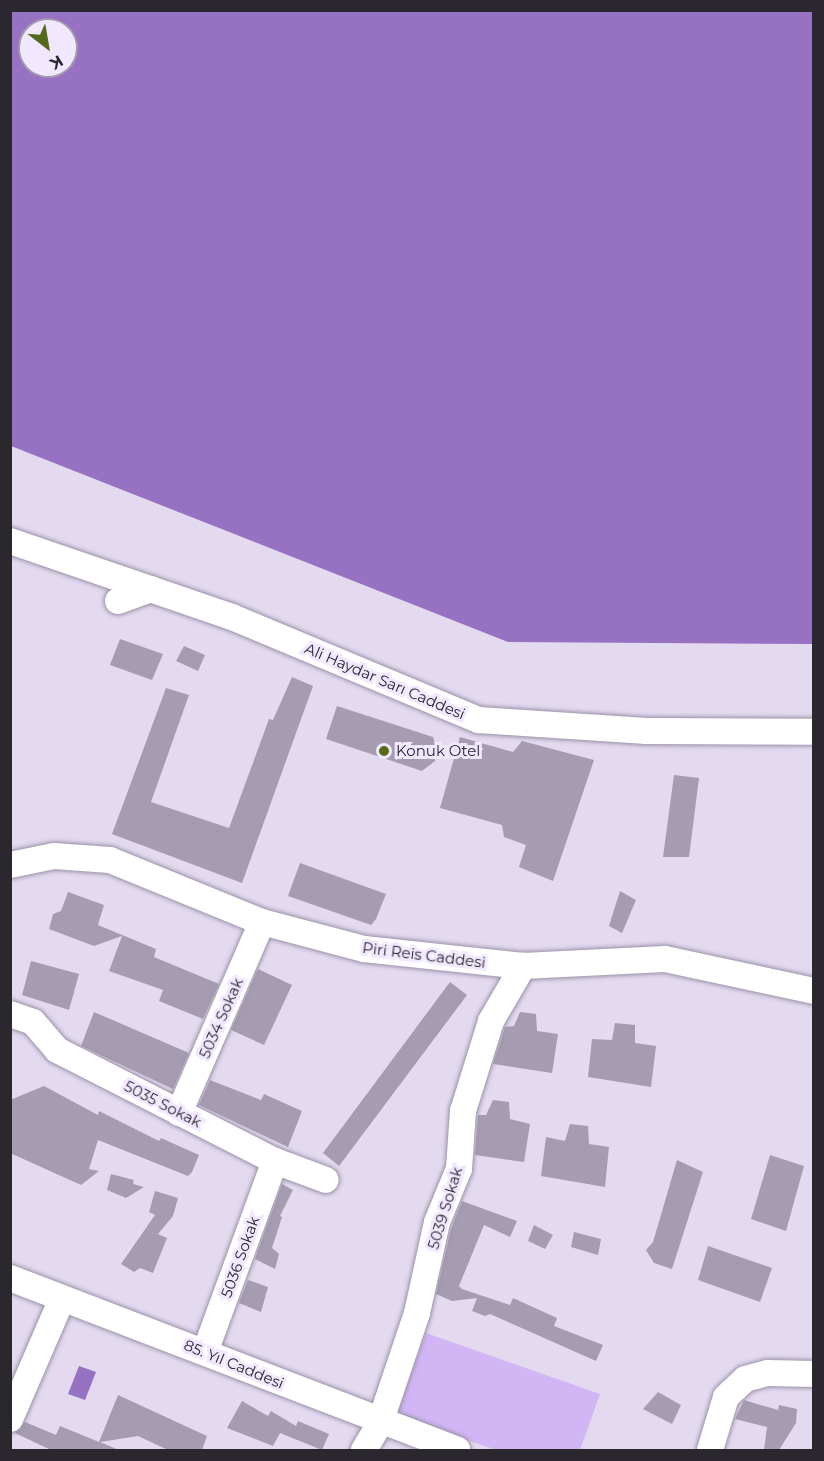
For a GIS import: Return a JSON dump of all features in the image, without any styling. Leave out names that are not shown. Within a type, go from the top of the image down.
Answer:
[{"type":"street","name":"Ali Haydar Sarı Caddesi","points":[[10,541],[232,617],[478,720],[647,731],[813,732]]},
{"type":"street","points":[[118,602],[151,589]]},
{"type":"street","name":"Piri Reis Caddesi","points":[[10,866],[54,856],[110,860],[262,922],[364,949],[523,966],[665,959],[813,991]]},
{"type":"street","name":"5034 Sokak","points":[[179,1113],[262,922]]},
{"type":"street","name":"5039 Sokak","points":[[364,1450],[380,1423],[417,1313],[437,1222],[459,1169],[463,1112],[487,1032],[523,966]]},
{"type":"street","name":"5035 Sokak","points":[[10,1014],[33,1022],[57,1050],[275,1161],[326,1180]]},
{"type":"street","name":"5036 Sokak","points":[[205,1352],[275,1161]]},
{"type":"street","name":"85. Yıl Caddesi","points":[[10,1278],[205,1352],[380,1423],[457,1450]]},
{"type":"street","points":[[10,1419],[62,1299]]},
{"type":"street","points":[[710,1450],[726,1397],[745,1379],[768,1373],[813,1374]]},
{"type":"shaded area","points":[[10,11],[813,11],[813,644],[508,642],[11,446]]},
{"type":"shaded area","points":[[426,1333],[600,1394],[580,1450],[496,1450],[396,1415]]},
{"type":"shaded area","points":[[79,1366],[96,1372],[85,1400],[68,1394]]},
{"type":"building","points":[[120,639],[163,654],[152,680],[110,665]]},
{"type":"building","points":[[184,646],[205,655],[198,671],[176,661]]},
{"type":"building","points":[[292,677],[313,686],[242,883],[112,834],[166,688],[189,695],[151,802],[229,828],[269,719],[273,720]]},
{"type":"building","points":[[337,706],[433,737],[439,758],[422,771],[326,739]]},
{"type":"building","points":[[460,737],[513,752],[522,741],[594,760],[553,881],[519,867],[526,845],[504,837],[502,825],[440,808]]},
{"type":"building","points":[[674,775],[699,778],[689,857],[663,857]]},
{"type":"building","points":[[300,863],[386,894],[376,919],[371,925],[288,896]]},
{"type":"building","points":[[620,891],[636,900],[622,933],[609,926]]},
{"type":"building","points":[[68,892],[104,905],[98,925],[156,949],[154,957],[219,984],[203,1019],[159,1001],[163,990],[109,971],[122,936],[94,946],[49,929],[53,914],[61,911]]},
{"type":"building","points":[[31,961],[79,974],[69,1010],[22,995]]},
{"type":"building","points":[[258,969],[292,985],[264,1045],[231,1030]]},
{"type":"building","points":[[450,982],[467,995],[339,1166],[323,1153]]},
{"type":"building","points":[[94,1012],[189,1053],[173,1089],[81,1046]]},
{"type":"building","points":[[520,1012],[536,1014],[537,1031],[558,1034],[552,1073],[493,1064],[505,1027],[514,1026]]},
{"type":"building","points":[[615,1023],[635,1025],[635,1043],[656,1046],[651,1087],[588,1077],[592,1039],[612,1040]]},
{"type":"building","points":[[210,1080],[261,1100],[264,1094],[302,1111],[288,1147],[199,1105]]},
{"type":"building","points":[[44,1086],[98,1115],[99,1111],[159,1141],[161,1138],[199,1155],[192,1172],[188,1176],[98,1140],[89,1169],[99,1171],[81,1185],[10,1153],[10,1100]]},
{"type":"building","points":[[493,1100],[509,1102],[510,1119],[530,1124],[524,1162],[475,1155],[478,1115],[486,1115]]},
{"type":"building","points":[[570,1124],[588,1126],[589,1144],[609,1147],[605,1187],[541,1176],[546,1137],[565,1141]]},
{"type":"building","points":[[770,1155],[804,1166],[786,1231],[751,1219]]},
{"type":"building","points":[[677,1160],[703,1172],[672,1269],[654,1263],[646,1250],[653,1242]]},
{"type":"building","points":[[111,1174],[134,1180],[133,1184],[144,1187],[126,1198],[107,1190]]},
{"type":"building","points":[[282,1184],[293,1190],[280,1216],[282,1217],[272,1248],[279,1254],[275,1269],[255,1259]]},
{"type":"building","points":[[155,1191],[178,1198],[173,1216],[158,1234],[167,1238],[153,1273],[140,1268],[134,1272],[121,1264],[155,1215],[149,1212]]},
{"type":"building","points":[[462,1201],[517,1221],[510,1237],[484,1225],[459,1286],[510,1305],[513,1298],[557,1318],[554,1326],[603,1345],[596,1361],[490,1314],[485,1316],[472,1311],[477,1298],[452,1301],[436,1294],[451,1229]]},
{"type":"building","points":[[534,1225],[553,1235],[545,1249],[528,1241]]},
{"type":"building","points":[[574,1232],[601,1239],[598,1255],[571,1247]]},
{"type":"building","points":[[708,1246],[772,1268],[760,1302],[698,1280]]},
{"type":"building","points":[[248,1280],[268,1287],[261,1312],[239,1303]]},
{"type":"building","points":[[658,1392],[681,1405],[672,1424],[643,1409]]},
{"type":"building","points":[[118,1395],[207,1436],[202,1450],[168,1450],[138,1436],[100,1442],[119,1450],[51,1450],[15,1433],[25,1422],[56,1435],[60,1426],[99,1442]]},
{"type":"building","points":[[744,1400],[778,1410],[779,1405],[797,1409],[796,1423],[779,1450],[764,1450],[767,1427],[735,1419]]},
{"type":"building","points":[[242,1401],[268,1416],[271,1411],[296,1426],[298,1421],[329,1434],[322,1450],[280,1433],[273,1446],[227,1428]]},
{"type":"place","name":"Konuk Otel","points":[[384,751]]}]
